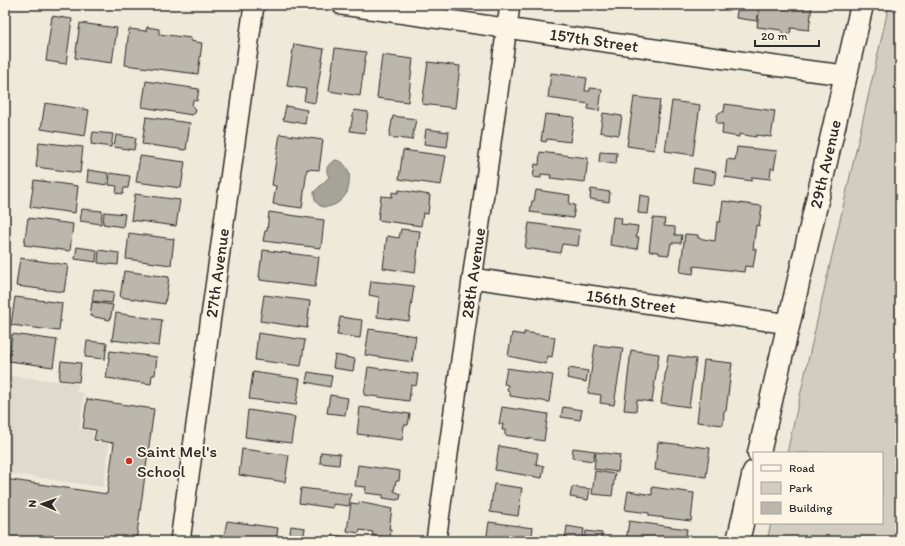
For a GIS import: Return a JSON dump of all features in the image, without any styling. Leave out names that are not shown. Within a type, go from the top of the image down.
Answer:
[{"type":"street","name":"27th Avenue","points":[[180,541],[254,5]]},
{"type":"street","name":"157th Street","points":[[342,5],[845,75]]},
{"type":"street","name":"28th Avenue","points":[[436,541],[510,5]]},
{"type":"street","name":"29th Avenue","points":[[759,452],[862,5]]},
{"type":"street","name":"156th Street","points":[[472,278],[789,324]]},
{"type":"street","points":[[738,541],[753,476]]},
{"type":"shaded area","points":[[336,160],[342,162],[349,172],[348,190],[343,199],[338,203],[327,207],[322,207],[315,200],[314,192],[329,177],[327,169],[331,163]]},
{"type":"shaded area","points":[[5,375],[78,384],[76,392],[84,393],[79,429],[93,431],[92,442],[109,444],[103,487],[5,473]]},
{"type":"green space","points":[[889,5],[900,5],[900,541],[767,541],[771,524],[883,524],[883,452],[787,452]]},
{"type":"building","points":[[732,5],[731,10],[704,6]]},
{"type":"building","points":[[738,5],[760,5],[757,21],[736,18]]},
{"type":"building","points":[[760,5],[812,5],[809,30],[791,28],[790,34],[782,33],[782,30],[757,27]]},
{"type":"building","points":[[52,16],[72,19],[66,64],[46,61]]},
{"type":"building","points":[[80,23],[117,28],[112,63],[75,58]]},
{"type":"building","points":[[147,27],[159,29],[159,34],[191,38],[191,41],[202,43],[198,74],[125,65],[129,29],[146,31]]},
{"type":"building","points":[[294,44],[324,49],[315,103],[304,101],[306,89],[287,86]]},
{"type":"building","points":[[335,48],[366,52],[360,96],[329,91]]},
{"type":"building","points":[[382,55],[413,59],[408,102],[377,98]]},
{"type":"building","points":[[428,62],[460,66],[455,108],[422,104]]},
{"type":"building","points":[[551,73],[587,78],[585,91],[590,91],[590,88],[602,89],[599,111],[588,109],[589,104],[548,98]]},
{"type":"building","points":[[146,81],[199,89],[197,101],[193,100],[192,106],[196,109],[195,113],[192,115],[142,107]]},
{"type":"building","points":[[634,97],[660,100],[654,150],[627,146]]},
{"type":"building","points":[[672,101],[700,105],[693,155],[665,151]]},
{"type":"building","points":[[45,103],[89,110],[85,136],[41,129]]},
{"type":"building","points":[[725,104],[775,111],[771,137],[756,135],[756,137],[739,134],[739,137],[722,134],[723,124],[718,124],[716,121],[717,115],[720,112],[724,112]]},
{"type":"building","points":[[286,106],[307,110],[305,124],[283,120]]},
{"type":"building","points":[[354,110],[368,112],[365,133],[350,131]]},
{"type":"building","points":[[603,113],[622,116],[619,135],[600,132]]},
{"type":"building","points":[[545,114],[574,117],[570,142],[547,139],[546,142],[541,141]]},
{"type":"building","points":[[393,116],[416,119],[412,140],[389,137]]},
{"type":"building","points":[[146,117],[190,123],[186,150],[142,144]]},
{"type":"building","points":[[426,129],[449,132],[447,147],[424,144]]},
{"type":"building","points":[[93,132],[113,134],[111,147],[91,144]]},
{"type":"building","points":[[280,134],[323,140],[319,170],[307,169],[302,208],[273,204],[276,186],[272,185]]},
{"type":"building","points":[[116,135],[136,138],[134,150],[114,147]]},
{"type":"building","points":[[39,142],[83,147],[80,173],[36,167]]},
{"type":"building","points":[[737,147],[777,151],[774,169],[771,168],[770,179],[752,177],[752,181],[725,177],[727,159],[735,160]]},
{"type":"building","points":[[403,150],[446,156],[441,185],[399,179]]},
{"type":"building","points":[[540,152],[588,158],[585,182],[550,178],[551,175],[541,174],[541,178],[533,177],[535,164],[539,165]]},
{"type":"building","points":[[600,152],[617,153],[616,164],[599,162]]},
{"type":"building","points":[[140,156],[185,162],[181,188],[136,182]]},
{"type":"building","points":[[694,168],[716,172],[714,185],[692,182]]},
{"type":"building","points":[[88,170],[108,173],[107,185],[87,182]]},
{"type":"building","points":[[110,173],[130,176],[128,188],[124,188],[123,194],[116,193],[117,186],[109,185]]},
{"type":"building","points":[[34,180],[78,186],[75,213],[30,207]]},
{"type":"building","points":[[591,189],[610,192],[609,202],[590,199]]},
{"type":"building","points":[[399,190],[430,195],[428,214],[423,213],[421,226],[378,220],[381,196],[392,197],[392,192],[398,193]]},
{"type":"building","points":[[536,190],[570,195],[569,204],[575,205],[573,218],[530,212]]},
{"type":"building","points":[[135,194],[180,200],[176,226],[131,220]]},
{"type":"building","points":[[640,195],[650,197],[648,214],[638,213]]},
{"type":"building","points":[[723,201],[762,206],[759,226],[756,225],[753,249],[756,249],[753,267],[745,266],[744,272],[694,266],[693,274],[680,272],[685,234],[698,235],[698,238],[715,241],[717,222],[720,222]]},
{"type":"building","points":[[82,209],[102,211],[101,224],[80,221]]},
{"type":"building","points":[[104,212],[125,214],[123,227],[103,224]]},
{"type":"building","points":[[269,212],[324,220],[321,248],[263,241],[265,231],[267,231]]},
{"type":"building","points":[[613,217],[622,218],[621,224],[638,226],[636,237],[639,237],[637,249],[610,245]]},
{"type":"building","points":[[28,218],[73,224],[70,251],[24,245]]},
{"type":"building","points":[[653,218],[665,219],[664,226],[675,227],[675,235],[682,235],[681,243],[671,243],[669,255],[649,251]]},
{"type":"building","points":[[529,223],[580,230],[578,246],[562,244],[560,253],[525,248]]},
{"type":"building","points":[[401,229],[420,231],[415,273],[383,268],[387,236],[399,238]]},
{"type":"building","points":[[129,233],[174,239],[171,265],[126,259]]},
{"type":"building","points":[[77,247],[97,250],[96,262],[75,259]]},
{"type":"building","points":[[99,250],[119,253],[118,265],[98,263]]},
{"type":"building","points":[[263,250],[319,257],[315,287],[260,280],[259,277]]},
{"type":"building","points":[[20,258],[68,265],[64,292],[16,286]]},
{"type":"building","points":[[124,271],[169,277],[165,304],[120,297]]},
{"type":"building","points":[[371,281],[414,286],[409,321],[377,317],[379,297],[369,295]]},
{"type":"building","points":[[94,289],[114,292],[112,303],[92,301]]},
{"type":"building","points":[[264,295],[310,301],[307,328],[260,321]]},
{"type":"building","points":[[15,297],[62,303],[59,331],[11,325]]},
{"type":"building","points":[[92,302],[113,305],[110,320],[90,316]]},
{"type":"building","points":[[116,313],[162,320],[159,346],[112,340]]},
{"type":"building","points":[[340,317],[362,320],[360,338],[337,335]]},
{"type":"building","points":[[369,329],[416,336],[412,362],[365,355]]},
{"type":"building","points":[[524,332],[555,337],[552,357],[548,356],[546,364],[508,356],[512,333],[524,335]]},
{"type":"building","points":[[258,333],[305,340],[301,366],[255,360]]},
{"type":"building","points":[[12,334],[57,340],[53,367],[9,361]]},
{"type":"building","points":[[87,341],[107,343],[105,359],[85,357]]},
{"type":"building","points":[[595,345],[623,348],[614,405],[600,403],[601,395],[588,393]]},
{"type":"building","points":[[631,350],[659,354],[652,402],[637,400],[636,411],[624,410]]},
{"type":"building","points":[[110,351],[157,357],[155,375],[152,375],[151,384],[106,378]]},
{"type":"building","points":[[335,355],[355,359],[353,371],[333,368]]},
{"type":"building","points":[[668,355],[696,359],[689,407],[661,403]]},
{"type":"building","points":[[704,360],[732,363],[723,425],[697,422]]},
{"type":"building","points":[[61,361],[81,363],[79,382],[59,380]]},
{"type":"building","points":[[368,367],[418,374],[416,386],[411,385],[409,401],[364,395]]},
{"type":"building","points":[[507,368],[553,375],[549,402],[510,396],[510,392],[507,391],[508,385],[504,384]]},
{"type":"building","points":[[569,368],[588,371],[586,382],[567,378]]},
{"type":"building","points":[[253,372],[300,379],[296,405],[249,399]]},
{"type":"building","points":[[308,372],[332,376],[330,387],[306,382]]},
{"type":"building","points":[[330,395],[348,398],[345,415],[327,413]]},
{"type":"building","name":"Saint Mel's School","points":[[87,399],[154,409],[136,541],[5,541],[5,479],[107,494],[114,443],[94,440],[96,430],[83,428]]},
{"type":"building","points":[[360,407],[410,414],[408,425],[404,425],[402,440],[357,434]]},
{"type":"building","points":[[502,407],[548,414],[544,441],[505,435],[505,430],[502,430],[503,424],[499,424]]},
{"type":"building","points":[[563,407],[582,410],[580,420],[561,417]]},
{"type":"building","points":[[248,410],[295,417],[291,443],[245,437]]},
{"type":"building","points":[[658,442],[710,448],[706,477],[655,470]]},
{"type":"building","points":[[499,446],[538,453],[536,464],[544,466],[542,478],[495,470]]},
{"type":"building","points":[[573,448],[595,451],[593,461],[572,458]]},
{"type":"building","points":[[242,449],[289,455],[285,482],[239,475]]},
{"type":"building","points":[[321,452],[340,454],[339,465],[320,463]]},
{"type":"building","points":[[596,452],[620,455],[618,472],[594,469]]},
{"type":"building","points":[[358,465],[400,471],[399,481],[396,481],[394,491],[401,494],[400,499],[396,500],[383,498],[383,495],[365,493],[366,487],[355,486]]},
{"type":"building","points":[[595,471],[615,474],[612,496],[592,494]]},
{"type":"building","points":[[494,484],[522,488],[518,516],[490,512]]},
{"type":"building","points":[[572,487],[590,489],[588,500],[570,497]]},
{"type":"building","points":[[652,487],[694,493],[691,521],[649,516],[649,513],[625,510],[628,491],[652,495]]},
{"type":"building","points":[[301,488],[351,494],[349,506],[333,504],[333,508],[299,503]]},
{"type":"building","points":[[359,502],[392,509],[389,529],[391,529],[390,538],[372,535],[373,532],[360,530],[359,533],[347,531],[351,503],[359,504]]},
{"type":"building","points":[[227,521],[278,528],[276,541],[220,541],[221,536],[224,536]]},
{"type":"building","points":[[629,521],[687,529],[685,541],[626,541]]},
{"type":"building","points":[[489,522],[533,528],[531,541],[486,541]]},
{"type":"building","points":[[291,526],[305,528],[303,541],[289,539]]},
{"type":"building","points":[[567,526],[584,529],[582,541],[565,540]]},
{"type":"building","points":[[586,531],[602,533],[600,541],[584,541]]},
{"type":"building","points":[[333,535],[345,537],[376,541],[332,541]]},
{"type":"place","name":"Saint Mel's School","points":[[129,461]]}]
